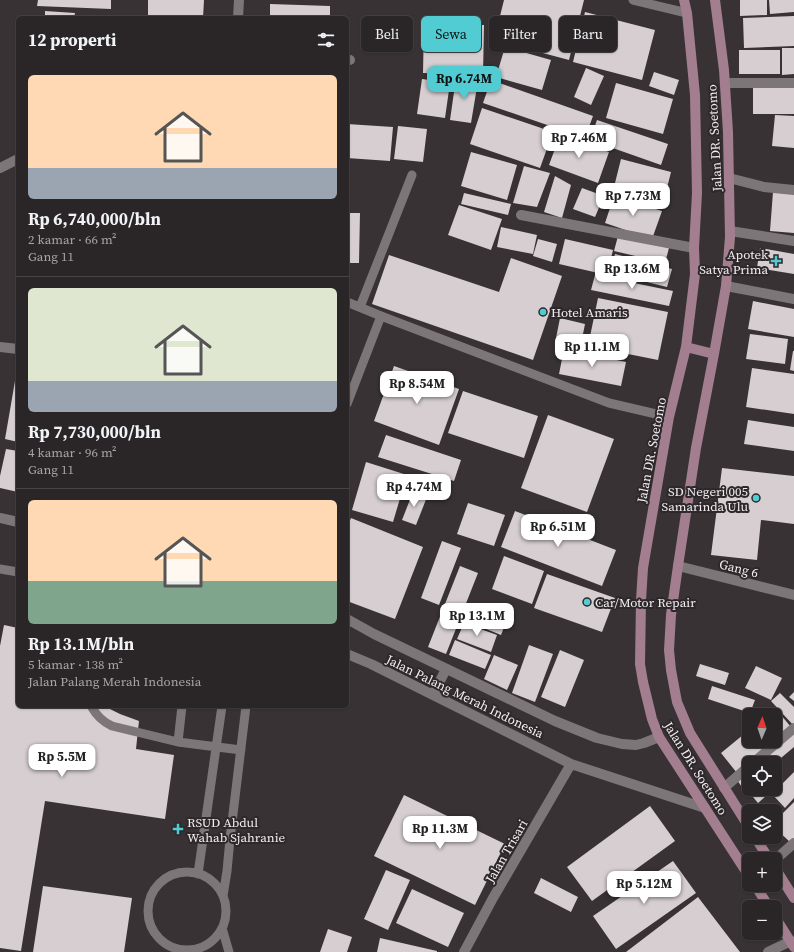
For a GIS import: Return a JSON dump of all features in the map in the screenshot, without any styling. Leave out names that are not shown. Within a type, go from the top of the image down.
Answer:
[{"type":"street","points":[[238,16],[239,0]]},
{"type":"street","name":"Jalan DR. Soetomo","points":[[684,0],[687,13],[695,95],[697,193],[694,248],[695,274],[686,347],[670,417],[648,532],[643,568],[640,657],[643,682],[652,719],[659,737],[742,865]]},
{"type":"street","name":"Jalan DR. Soetomo","points":[[715,0],[725,83],[728,132],[730,231],[726,286],[696,448],[671,614],[670,650],[671,670],[677,702],[690,733],[742,816]]},
{"type":"street","points":[[725,83],[794,83]]},
{"type":"street","points":[[0,168],[16,160]]},
{"type":"street","points":[[729,178],[764,187],[794,190]]},
{"type":"street","points":[[521,215],[694,248]]},
{"type":"street","points":[[730,231],[794,241]]},
{"type":"street","points":[[726,286],[794,299]]},
{"type":"street","points":[[0,347],[16,349]]},
{"type":"street","points":[[686,347],[714,354]]},
{"type":"street","points":[[0,518],[16,522]]},
{"type":"street","name":"Gang 6","points":[[678,566],[794,595]]},
{"type":"street","name":"Jalan Palang Merah Indonesia","points":[[349,620],[374,634],[555,721],[597,738],[622,744],[636,745],[659,737]]},
{"type":"street","name":"Jalan Palang Merah Indonesia","points":[[349,655],[371,664],[571,764],[705,808]]},
{"type":"street","points":[[433,695],[446,669]]},
{"type":"street","points":[[761,756],[794,728]]},
{"type":"street","name":"Jalan Trisari","points":[[464,952],[493,898],[571,764]]},
{"type":"street","points":[[724,788],[742,772]]},
{"type":"street","points":[[782,854],[794,843]]},
{"type":"street","points":[[782,879],[794,898]]},
{"type":"street","points":[[768,952],[792,944],[782,928]]},
{"type":"lane","points":[[633,0],[687,13]]},
{"type":"lane","points":[[360,307],[412,175]]},
{"type":"lane","points":[[349,303],[609,403],[670,417]]},
{"type":"lane","points":[[349,399],[381,316]]},
{"type":"lane","points":[[0,569],[16,572]]},
{"type":"lane","points":[[92,708],[104,722],[112,726],[178,742],[241,750]]},
{"type":"lane","points":[[178,742],[182,708]]},
{"type":"lane","points":[[198,874],[222,708]]},
{"type":"lane","points":[[223,896],[246,708]]},
{"type":"lane","points":[[188,872],[198,874],[209,879],[217,886],[223,896],[226,906],[226,918],[216,937],[207,944],[197,949],[175,949],[165,944],[151,927],[148,916],[148,905],[151,894],[166,878],[176,874],[188,872]]},
{"type":"lane","points":[[222,928],[229,952]]},
{"type":"building","points":[[38,0],[111,0],[111,9],[37,6]]},
{"type":"building","points":[[148,0],[204,0],[203,16],[148,16]]},
{"type":"building","points":[[504,0],[584,0],[580,16],[559,16],[559,52],[571,52],[569,60],[539,52],[551,52],[551,16],[500,16]]},
{"type":"building","points":[[740,0],[767,0],[767,15],[740,16]]},
{"type":"building","points":[[769,0],[794,0],[794,12],[770,14]]},
{"type":"building","points":[[270,4],[330,6],[330,16],[270,16]]},
{"type":"building","points":[[45,11],[75,13],[74,16],[45,16]]},
{"type":"building","points":[[585,12],[601,16],[584,16]]},
{"type":"building","points":[[794,16],[794,46],[744,48],[743,18]]},
{"type":"building","points":[[617,20],[655,30],[642,80],[573,62],[575,52],[617,52]]},
{"type":"building","points":[[481,25],[484,25],[483,75],[423,73],[423,52],[481,52]]},
{"type":"building","points":[[782,48],[794,48],[794,74],[782,75]]},
{"type":"building","points":[[739,50],[780,50],[780,74],[739,74]]},
{"type":"building","points":[[504,52],[523,52],[551,60],[542,90],[496,77]]},
{"type":"building","points":[[586,68],[604,76],[591,105],[574,97]]},
{"type":"building","points":[[654,72],[679,80],[674,95],[649,86]]},
{"type":"building","points":[[456,78],[478,81],[471,123],[450,120]]},
{"type":"building","points":[[422,79],[450,83],[445,118],[417,114]]},
{"type":"building","points":[[491,80],[593,116],[585,138],[483,103]]},
{"type":"building","points":[[616,83],[673,99],[663,134],[606,118]]},
{"type":"building","points":[[753,87],[794,87],[794,114],[753,114]]},
{"type":"building","points":[[482,108],[553,132],[540,168],[470,144]]},
{"type":"building","points":[[775,115],[794,116],[794,148],[772,146]]},
{"type":"building","points":[[597,120],[668,144],[661,165],[590,140]]},
{"type":"building","points":[[349,124],[393,127],[390,161],[349,158]]},
{"type":"building","points":[[398,126],[427,129],[423,162],[394,159]]},
{"type":"building","points":[[560,135],[609,152],[598,183],[549,165]]},
{"type":"building","points":[[471,152],[517,165],[507,200],[461,186]]},
{"type":"building","points":[[621,159],[671,172],[665,196],[615,183]]},
{"type":"building","points":[[524,166],[550,173],[537,207],[513,203]]},
{"type":"building","points":[[555,176],[571,185],[562,218],[544,212]]},
{"type":"building","points":[[582,188],[604,196],[595,217],[573,209]]},
{"type":"building","points":[[773,192],[794,194],[794,233],[770,231]]},
{"type":"building","points":[[464,193],[511,204],[508,215],[461,204]]},
{"type":"building","points":[[614,196],[662,211],[652,239],[605,223]]},
{"type":"building","points":[[459,205],[502,219],[491,250],[448,235]]},
{"type":"building","points":[[349,213],[360,213],[359,263],[349,263]]},
{"type":"building","points":[[501,227],[537,235],[533,254],[497,247]]},
{"type":"building","points":[[618,236],[669,248],[665,263],[614,251]]},
{"type":"building","points":[[538,239],[557,244],[552,262],[533,256]]},
{"type":"building","points":[[565,239],[613,250],[607,275],[559,264]]},
{"type":"building","name":"Apotek Satya Prima","points":[[760,248],[794,254],[794,274],[757,268]]},
{"type":"building","points":[[615,254],[672,269],[667,287],[610,273]]},
{"type":"building","points":[[389,255],[499,292],[511,258],[562,276],[533,360],[372,304]]},
{"type":"building","points":[[595,275],[673,291],[669,306],[591,290]]},
{"type":"building","points":[[598,298],[668,312],[658,360],[588,346]]},
{"type":"building","points":[[753,301],[794,309],[794,337],[748,329]]},
{"type":"building","points":[[560,318],[585,324],[580,349],[555,343]]},
{"type":"building","points":[[750,334],[788,339],[785,364],[746,359]]},
{"type":"building","points":[[564,349],[626,362],[621,386],[559,374]]},
{"type":"building","points":[[794,351],[794,371],[790,370]]},
{"type":"building","points":[[394,366],[459,389],[439,445],[374,421]]},
{"type":"building","points":[[752,368],[794,374],[794,414],[746,407]]},
{"type":"building","points":[[15,381],[16,381],[16,442],[5,439]]},
{"type":"building","points":[[463,391],[538,416],[524,458],[448,433]]},
{"type":"building","points":[[548,415],[614,439],[587,512],[521,488]]},
{"type":"building","points":[[748,420],[794,427],[794,451],[744,444]]},
{"type":"building","points":[[386,435],[461,460],[454,481],[378,457]]},
{"type":"building","points":[[6,449],[16,451],[16,492],[0,488],[0,476]]},
{"type":"building","points":[[366,462],[407,475],[393,522],[352,510]]},
{"type":"building","name":"SD Negeri 005 Samarinda Ulu","points":[[722,468],[794,476],[794,524],[761,520],[757,560],[711,555]]},
{"type":"building","points":[[413,492],[427,497],[416,525],[402,520]]},
{"type":"building","points":[[468,503],[505,515],[494,546],[457,534]]},
{"type":"building","points":[[515,511],[616,550],[602,586],[501,547]]},
{"type":"building","points":[[351,518],[423,547],[395,619],[349,602],[349,523]]},
{"type":"building","points":[[442,541],[461,548],[439,605],[421,598]]},
{"type":"building","points":[[504,556],[544,571],[532,604],[492,589]]},
{"type":"building","points":[[460,566],[478,573],[446,654],[428,647]]},
{"type":"building","points":[[547,574],[615,598],[602,632],[534,608]]},
{"type":"building","points":[[469,606],[507,620],[501,635],[464,620]]},
{"type":"building","points":[[464,623],[497,635],[491,652],[457,639]]},
{"type":"building","points":[[4,625],[16,628],[16,708],[109,708],[120,714],[139,721],[136,749],[174,755],[165,819],[45,801],[21,951],[0,948],[0,646]]},
{"type":"building","points":[[455,640],[491,655],[485,669],[449,655]]},
{"type":"building","points":[[529,645],[553,654],[535,702],[512,693]]},
{"type":"building","points":[[560,650],[584,660],[565,707],[541,697]]},
{"type":"building","points":[[494,655],[518,665],[507,690],[484,679]]},
{"type":"building","points":[[700,664],[729,673],[725,685],[696,676]]},
{"type":"building","points":[[756,666],[782,678],[771,700],[745,688]]},
{"type":"building","points":[[712,686],[755,700],[752,708],[742,708],[742,710],[708,699]]},
{"type":"building","points":[[794,692],[794,701],[789,697]]},
{"type":"building","points":[[780,693],[794,707],[794,726],[782,713],[782,708],[777,708],[771,701]]},
{"type":"building","points":[[782,716],[791,727],[782,735]]},
{"type":"building","points":[[794,730],[794,747],[782,757],[764,756],[773,748],[782,748],[782,740]]},
{"type":"building","points":[[742,736],[742,748],[767,748],[757,756],[742,756],[742,769],[737,773],[721,753]]},
{"type":"building","points":[[794,772],[794,798],[785,808],[774,796],[782,796],[782,784]]},
{"type":"building","points":[[742,776],[742,787],[737,780]]},
{"type":"building","points":[[404,795],[505,844],[475,905],[374,856]]},
{"type":"building","points":[[754,796],[766,796],[758,803],[753,797]]},
{"type":"building","points":[[794,802],[794,838],[790,842],[782,835],[782,814]]},
{"type":"building","points":[[650,806],[675,841],[592,901],[567,867]]},
{"type":"building","points":[[673,861],[696,893],[616,949],[593,916]]},
{"type":"building","points":[[386,870],[410,880],[388,930],[364,919]]},
{"type":"building","points":[[541,878],[578,897],[571,912],[534,893]]},
{"type":"building","points":[[43,886],[132,898],[124,952],[33,952]]},
{"type":"building","points":[[412,889],[464,913],[448,947],[396,923]]},
{"type":"building","points":[[698,897],[740,952],[626,952]]},
{"type":"building","points":[[328,929],[352,937],[347,952],[320,952]]},
{"type":"building","points":[[380,938],[437,951],[437,952],[377,952]]},
{"type":"place","name":"Apotek Satya Prima","points":[[776,261]]},
{"type":"place","name":"Hotel Amaris","points":[[543,312]]},
{"type":"place","name":"SD Negeri 005 Samarinda Ulu","points":[[756,498]]},
{"type":"place","name":"Car/Motor Repair","points":[[587,602]]},
{"type":"place","name":"RSUD Abdul Wahab Sjahranie","points":[[178,829]]}]
